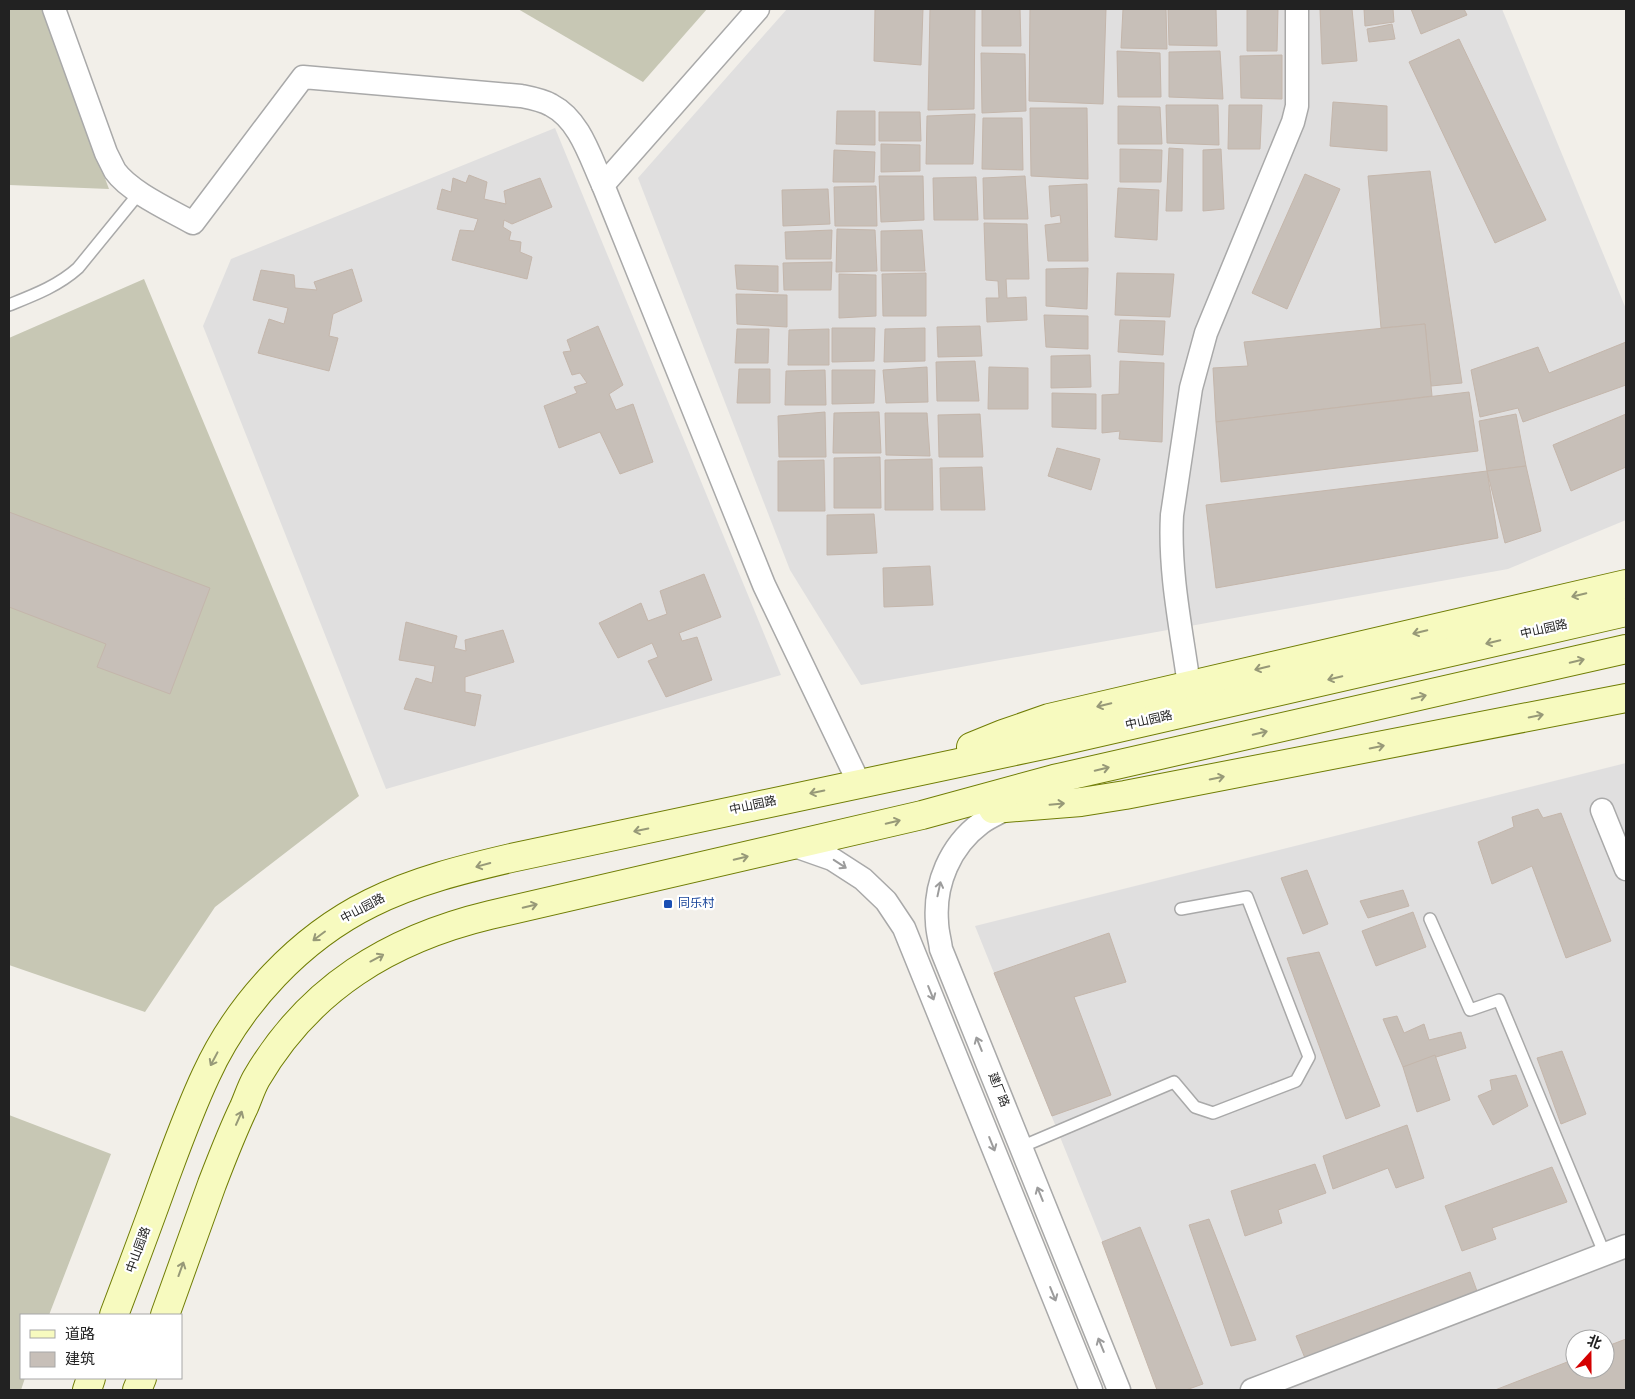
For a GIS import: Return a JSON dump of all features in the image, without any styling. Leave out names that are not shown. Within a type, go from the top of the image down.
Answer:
[{"type":"main road","points":[[916,771],[1003,734],[1049,718],[1626,584]]},
{"type":"main road","name":"中山园路","points":[[114,1314],[190,1112],[206,1073],[219,1050],[244,1012],[267,983],[292,958],[318,936],[344,918],[371,903],[424,882],[520,856],[1048,744],[1626,612]]},
{"type":"main road","points":[[165,1314],[226,1146],[256,1080],[283,1038],[314,1005],[340,981],[370,961],[395,948],[444,928],[490,915],[794,846],[1054,780],[1626,650]]},
{"type":"main road","points":[[922,815],[1081,802],[1125,795],[1626,698]]},
{"type":"street","points":[[54,9],[106,153],[115,170],[125,181],[140,192],[193,223],[303,77],[521,96],[551,104],[572,121],[580,134],[603,185],[764,585],[859,783]]},
{"type":"street","points":[[603,185],[758,9]]},
{"type":"street","points":[[1189,685],[1173,580],[1171,536],[1172,515],[1191,388],[1206,332],[1293,122],[1297,106],[1297,9]]},
{"type":"street","name":"建厂路","points":[[1008,808],[981,822],[961,841],[946,864],[938,891],[936,921],[941,949],[1119,1390]]},
{"type":"street","points":[[1602,810],[1626,870]]},
{"type":"street","name":"建厂路","points":[[794,846],[832,859],[863,879],[886,901],[904,928],[1091,1390]]},
{"type":"street","points":[[1252,1390],[1626,1246]]},
{"type":"lane","points":[[9,305],[55,286],[68,278],[140,192]]},
{"type":"lane","points":[[1021,1147],[1174,1082],[1195,1107],[1213,1113],[1296,1081],[1309,1057],[1247,897],[1181,909]]},
{"type":"lane","points":[[1430,919],[1470,1010],[1499,1000],[1605,1255]]},
{"type":"shaded area","points":[[9,9],[42,9],[109,189],[9,185]]},
{"type":"shaded area","points":[[518,9],[707,9],[643,82]]},
{"type":"shaded area","points":[[787,9],[1502,9],[1626,309],[1626,520],[1508,569],[861,685],[790,570],[638,178]]},
{"type":"shaded area","points":[[555,128],[781,675],[386,789],[203,326],[231,259]]},
{"type":"shaded area","points":[[144,279],[359,796],[215,907],[145,1012],[9,965],[9,338]]},
{"type":"shaded area","points":[[1626,763],[1626,1390],[1162,1390],[975,926]]},
{"type":"shaded area","points":[[9,1115],[111,1154],[49,1314],[20,1314],[20,1379],[25,1379],[21,1390],[9,1390]]},
{"type":"building","points":[[875,9],[923,9],[921,65],[874,61]]},
{"type":"building","points":[[930,9],[975,9],[974,109],[928,110]]},
{"type":"building","points":[[982,9],[1020,9],[1021,46],[982,46]]},
{"type":"building","points":[[1030,9],[1106,9],[1103,104],[1029,101]]},
{"type":"building","points":[[1123,9],[1166,9],[1167,49],[1121,48]]},
{"type":"building","points":[[1168,9],[1216,9],[1217,46],[1169,45]]},
{"type":"building","points":[[1247,9],[1278,9],[1277,51],[1247,51]]},
{"type":"building","points":[[1320,9],[1352,9],[1357,61],[1322,64]]},
{"type":"building","points":[[1364,9],[1393,9],[1394,22],[1365,26]]},
{"type":"building","points":[[1411,9],[1464,9],[1467,15],[1421,34]]},
{"type":"building","points":[[1392,24],[1395,39],[1369,42],[1367,29]]},
{"type":"building","points":[[1459,39],[1546,220],[1495,243],[1409,62]]},
{"type":"building","points":[[1117,51],[1160,53],[1161,97],[1118,97]]},
{"type":"building","points":[[1220,51],[1223,99],[1169,97],[1169,52]]},
{"type":"building","points":[[981,53],[1025,54],[1026,111],[982,113]]},
{"type":"building","points":[[1282,55],[1282,99],[1241,98],[1240,56]]},
{"type":"building","points":[[1333,102],[1387,106],[1387,151],[1330,146]]},
{"type":"building","points":[[1166,105],[1218,105],[1219,145],[1167,143]]},
{"type":"building","points":[[1229,105],[1262,105],[1260,149],[1228,149]]},
{"type":"building","points":[[1118,106],[1160,107],[1162,144],[1118,144]]},
{"type":"building","points":[[1030,108],[1087,108],[1088,179],[1031,176]]},
{"type":"building","points":[[837,111],[875,111],[875,145],[836,144]]},
{"type":"building","points":[[879,112],[920,112],[921,141],[879,141]]},
{"type":"building","points":[[975,114],[973,164],[926,164],[927,116]]},
{"type":"building","points":[[983,118],[1022,118],[1023,170],[982,169]]},
{"type":"building","points":[[881,144],[920,145],[920,171],[881,172]]},
{"type":"building","points":[[1169,148],[1183,149],[1182,211],[1166,211]]},
{"type":"building","points":[[1120,149],[1162,150],[1161,182],[1120,182]]},
{"type":"building","points":[[1221,149],[1224,209],[1203,211],[1203,150]]},
{"type":"building","points":[[834,150],[875,152],[874,182],[833,182]]},
{"type":"building","points":[[1430,171],[1462,383],[1431,386],[1425,324],[1381,328],[1368,176]]},
{"type":"building","points":[[1305,174],[1340,189],[1287,309],[1252,293]]},
{"type":"building","points":[[469,175],[487,182],[484,199],[506,204],[504,191],[540,178],[552,207],[512,224],[504,220],[503,227],[511,232],[509,240],[521,242],[520,252],[532,257],[527,279],[452,260],[460,230],[474,231],[478,219],[437,209],[442,189],[451,192],[453,178],[466,183]]},
{"type":"building","points":[[879,176],[923,176],[924,220],[881,222]]},
{"type":"building","points":[[1025,176],[1028,219],[984,219],[983,178]]},
{"type":"building","points":[[976,177],[978,220],[934,220],[933,178]]},
{"type":"building","points":[[1087,184],[1088,261],[1048,261],[1045,225],[1061,223],[1060,215],[1051,217],[1049,186]]},
{"type":"building","points":[[876,186],[877,226],[835,226],[834,187]]},
{"type":"building","points":[[1118,188],[1159,190],[1157,240],[1115,237]]},
{"type":"building","points":[[828,189],[830,224],[783,226],[782,190]]},
{"type":"building","points":[[984,223],[1027,224],[1029,279],[1006,279],[1007,298],[1026,297],[1027,320],[987,322],[986,298],[999,298],[998,281],[986,280]]},
{"type":"building","points":[[837,229],[875,230],[877,271],[836,272]]},
{"type":"building","points":[[832,230],[831,259],[786,259],[785,232]]},
{"type":"building","points":[[922,230],[925,271],[881,271],[881,231]]},
{"type":"building","points":[[832,262],[831,290],[784,290],[783,263]]},
{"type":"building","points":[[735,265],[778,266],[778,292],[737,289]]},
{"type":"building","points":[[1088,268],[1087,309],[1046,306],[1046,269]]},
{"type":"building","points":[[352,269],[362,301],[333,314],[329,336],[338,338],[329,371],[258,353],[269,319],[284,324],[288,308],[253,300],[261,270],[294,275],[295,288],[317,290],[314,282]]},
{"type":"building","points":[[926,273],[926,316],[883,316],[882,274]]},
{"type":"building","points":[[1117,273],[1174,274],[1170,317],[1115,315]]},
{"type":"building","points":[[839,274],[876,275],[876,316],[839,318]]},
{"type":"building","points":[[736,294],[787,295],[787,327],[737,324]]},
{"type":"building","points":[[1044,315],[1088,316],[1088,349],[1046,347]]},
{"type":"building","points":[[1120,320],[1165,321],[1163,355],[1118,352]]},
{"type":"building","points":[[1425,324],[1432,396],[1216,422],[1213,368],[1248,366],[1244,342]]},
{"type":"building","points":[[598,326],[623,385],[609,394],[616,410],[633,404],[653,462],[620,474],[600,432],[559,448],[544,406],[577,393],[574,387],[587,383],[580,373],[572,375],[563,352],[571,351],[567,340]]},
{"type":"building","points":[[980,326],[982,356],[938,357],[937,327]]},
{"type":"building","points":[[832,328],[875,328],[874,361],[832,362]]},
{"type":"building","points":[[925,328],[925,361],[884,362],[885,329]]},
{"type":"building","points":[[737,329],[769,329],[768,363],[735,363]]},
{"type":"building","points":[[829,329],[829,365],[788,365],[789,330]]},
{"type":"building","points":[[1626,342],[1626,385],[1523,422],[1518,408],[1480,417],[1471,370],[1538,347],[1549,373]]},
{"type":"building","points":[[1090,355],[1091,387],[1051,388],[1051,356]]},
{"type":"building","points":[[975,361],[979,401],[937,401],[936,362]]},
{"type":"building","points":[[1120,361],[1164,363],[1162,442],[1119,439],[1120,431],[1102,433],[1102,395],[1119,394]]},
{"type":"building","points":[[927,367],[928,402],[886,403],[883,370]]},
{"type":"building","points":[[989,367],[1028,368],[1028,409],[988,409]]},
{"type":"building","points":[[739,369],[770,369],[770,403],[737,403]]},
{"type":"building","points":[[825,370],[826,405],[785,405],[786,371]]},
{"type":"building","points":[[832,370],[875,370],[874,403],[832,404]]},
{"type":"building","points":[[1469,392],[1478,451],[1221,482],[1216,422]]},
{"type":"building","points":[[1052,393],[1096,394],[1096,429],[1052,427]]},
{"type":"building","points":[[825,412],[826,457],[779,457],[778,416]]},
{"type":"building","points":[[879,412],[881,453],[833,453],[834,413]]},
{"type":"building","points":[[885,413],[927,413],[930,456],[886,455]]},
{"type":"building","points":[[980,414],[983,457],[939,457],[938,415]]},
{"type":"building","points":[[1516,414],[1526,466],[1487,471],[1479,421]]},
{"type":"building","points":[[1626,414],[1626,467],[1571,491],[1553,445]]},
{"type":"building","points":[[1057,448],[1100,459],[1091,490],[1048,476]]},
{"type":"building","points":[[880,457],[881,508],[834,508],[834,458]]},
{"type":"building","points":[[932,459],[933,510],[885,510],[885,460]]},
{"type":"building","points":[[824,460],[825,511],[778,511],[778,461]]},
{"type":"building","points":[[1526,466],[1541,531],[1505,543],[1487,471]]},
{"type":"building","points":[[982,467],[985,510],[941,510],[940,468]]},
{"type":"building","points":[[1487,471],[1498,538],[1216,588],[1206,505]]},
{"type":"building","points":[[9,512],[210,588],[170,694],[97,667],[106,644],[9,607]]},
{"type":"building","points":[[874,514],[877,553],[827,555],[827,515]]},
{"type":"building","points":[[930,566],[933,605],[884,607],[883,568]]},
{"type":"building","points":[[704,574],[721,617],[679,633],[682,641],[697,637],[712,680],[666,697],[648,661],[658,657],[652,643],[618,658],[599,623],[641,603],[648,621],[667,614],[660,591]]},
{"type":"building","points":[[406,622],[457,636],[454,648],[466,651],[465,640],[503,630],[514,662],[465,677],[465,692],[481,695],[475,726],[404,709],[416,678],[432,683],[435,666],[399,660]]},
{"type":"building","points":[[1538,809],[1543,818],[1561,813],[1611,941],[1566,958],[1532,866],[1492,884],[1478,842],[1514,827],[1512,817]]},
{"type":"building","points":[[1307,870],[1328,924],[1303,934],[1281,878]]},
{"type":"building","points":[[1403,890],[1409,906],[1368,918],[1360,901]]},
{"type":"building","points":[[1413,912],[1426,947],[1376,966],[1362,931]]},
{"type":"building","points":[[1109,933],[1126,982],[1074,997],[1111,1095],[1052,1116],[994,973]]},
{"type":"building","points":[[1319,952],[1380,1106],[1346,1119],[1287,958]]},
{"type":"building","points":[[1397,1016],[1404,1033],[1424,1024],[1429,1040],[1461,1032],[1466,1048],[1403,1067],[1383,1019]]},
{"type":"building","points":[[1562,1051],[1586,1114],[1561,1124],[1537,1058]]},
{"type":"building","points":[[1435,1055],[1450,1100],[1417,1112],[1403,1067]]},
{"type":"building","points":[[1516,1075],[1528,1106],[1493,1125],[1478,1096],[1492,1090],[1490,1080]]},
{"type":"building","points":[[1407,1125],[1424,1178],[1396,1188],[1388,1168],[1333,1189],[1323,1156]]},
{"type":"building","points":[[1315,1164],[1326,1193],[1278,1210],[1282,1223],[1245,1236],[1231,1191]]},
{"type":"building","points":[[1552,1167],[1567,1202],[1492,1228],[1496,1239],[1462,1251],[1445,1206]]},
{"type":"building","points":[[1209,1219],[1256,1340],[1231,1346],[1189,1225]]},
{"type":"building","points":[[1140,1227],[1203,1384],[1186,1390],[1157,1390],[1102,1242]]},
{"type":"building","points":[[1470,1272],[1481,1302],[1309,1368],[1296,1336]]},
{"type":"building","points":[[1626,1339],[1626,1390],[1495,1390],[1565,1363],[1565,1379],[1615,1379],[1615,1343]]},
{"type":"place","name":"同乐村","points":[[668,904]]}]
